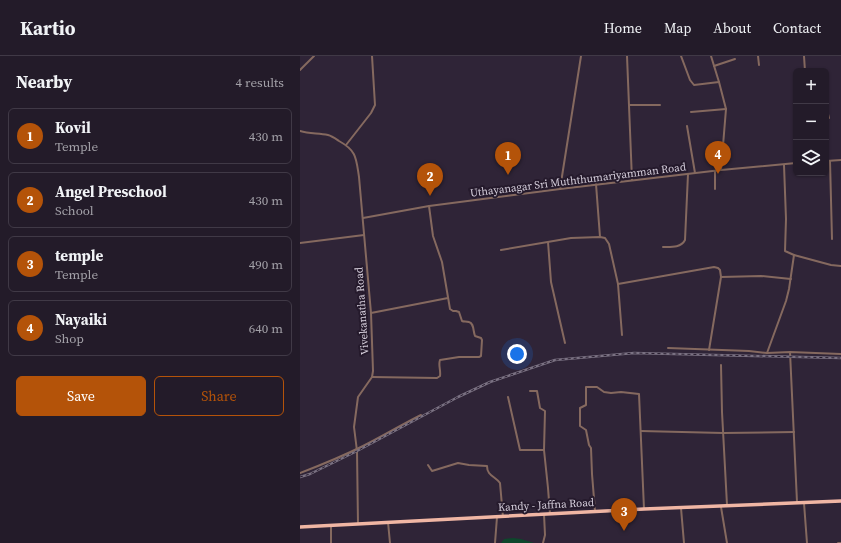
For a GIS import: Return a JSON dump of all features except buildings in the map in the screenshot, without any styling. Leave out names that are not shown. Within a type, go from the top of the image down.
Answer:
[{"type":"highway","name":"Kandy - Jaffna Road","points":[[300,527],[595,511],[841,500]]},
{"type":"street","points":[[300,70],[314,56]]},
{"type":"street","points":[[346,145],[371,113],[375,105],[372,56]]},
{"type":"street","points":[[560,189],[581,56]]},
{"type":"street","points":[[627,56],[632,180]]},
{"type":"street","points":[[681,56],[690,80],[694,84],[719,82]]},
{"type":"street","points":[[711,56],[726,109],[721,170]]},
{"type":"street","points":[[758,56],[759,65]]},
{"type":"street","points":[[804,56],[805,68]]},
{"type":"street","points":[[714,66],[735,59]]},
{"type":"street","points":[[629,105],[660,105]]},
{"type":"street","points":[[691,112],[726,109]]},
{"type":"street","points":[[687,126],[695,173]]},
{"type":"street","name":"Vivekanatha Road","points":[[300,131],[330,135],[346,145],[354,153],[356,159],[363,218],[371,313],[372,377]]},
{"type":"street","points":[[832,239],[830,160],[841,160]]},
{"type":"street","points":[[784,164],[786,219],[785,251],[794,255],[831,265],[841,266]]},
{"type":"street","name":"Uthayanagar Sri Muththumariyamman Road","points":[[363,218],[429,206],[596,184],[721,170],[793,164]]},
{"type":"street","points":[[715,171],[715,189]]},
{"type":"street","points":[[663,247],[679,246],[683,244],[685,240],[688,174]]},
{"type":"street","points":[[596,184],[600,237]]},
{"type":"street","points":[[358,524],[357,448],[354,427],[358,397],[372,377],[437,378],[440,376],[441,371],[438,363],[443,358],[481,356],[482,340],[481,338],[475,336],[472,324],[470,322],[462,321],[458,311],[453,311],[450,309],[442,262],[433,236],[429,206]]},
{"type":"street","points":[[300,243],[364,235]]},
{"type":"street","points":[[501,250],[571,238],[605,238],[609,244],[618,284],[622,335]]},
{"type":"street","points":[[548,242],[551,282],[565,343]]},
{"type":"street","points":[[767,353],[786,300],[791,279],[794,255]]},
{"type":"street","points":[[618,284],[714,267],[718,268],[720,270],[721,277],[710,350]]},
{"type":"street","points":[[721,277],[761,276],[791,279]]},
{"type":"street","points":[[371,313],[448,298]]},
{"type":"street","points":[[668,348],[767,353],[790,352],[841,354]]},
{"type":"street","points":[[790,352],[797,502]]},
{"type":"street","points":[[721,365],[727,505]]},
{"type":"street","points":[[595,511],[591,448],[586,430],[580,426],[580,408],[586,405],[586,387],[597,387],[604,392],[611,393],[621,392],[639,394],[644,509]]},
{"type":"street","points":[[530,391],[537,391],[540,408],[545,411],[544,450],[550,514]]},
{"type":"street","points":[[508,397],[520,450],[544,450]]},
{"type":"street","points":[[300,473],[357,448],[421,416]]},
{"type":"street","points":[[641,431],[723,433],[794,432]]},
{"type":"street","points":[[428,464],[432,471],[458,463],[487,466],[489,474],[500,483],[503,516]]},
{"type":"street","points":[[804,502],[807,543]]},
{"type":"street","points":[[721,506],[727,543]]},
{"type":"street","points":[[681,507],[684,543]]},
{"type":"street","points":[[542,543],[545,535],[544,514]]},
{"type":"street","points":[[495,543],[497,517]]},
{"type":"street","points":[[388,522],[390,543]]},
{"type":"street","points":[[332,525],[332,543]]},
{"type":"green space","points":[[513,538],[534,543],[501,543],[504,539]]},
{"type":"railway","points":[[300,477],[310,474],[357,451],[458,397],[490,382],[555,360],[634,353],[841,358]]},
{"type":"place","name":"Nayaiki","points":[[718,174]]},
{"type":"place","name":"Kovil","points":[[508,175]]},
{"type":"place","name":"Angel Preschool","points":[[430,196]]},
{"type":"place","name":"temple","points":[[624,531]]}]
